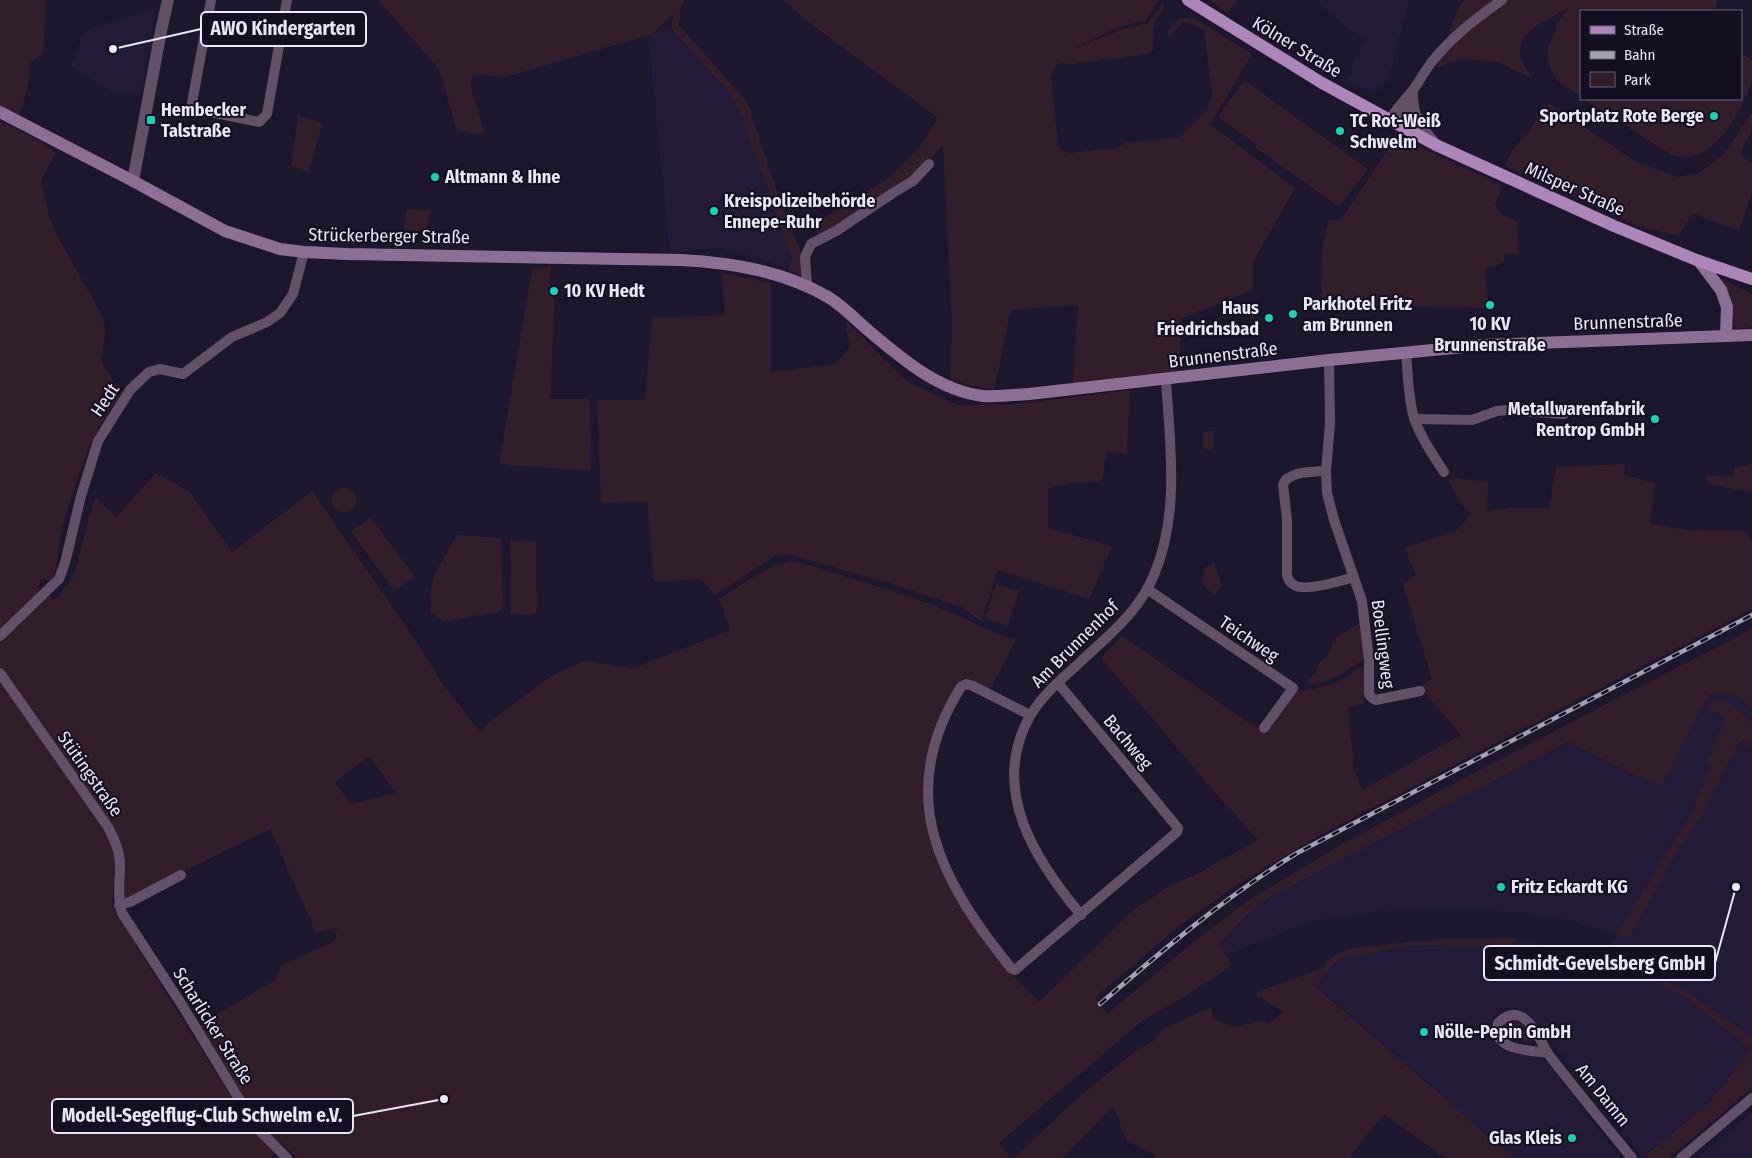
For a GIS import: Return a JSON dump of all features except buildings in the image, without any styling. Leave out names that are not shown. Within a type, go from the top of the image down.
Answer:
[{"type":"main road","name":"Kölner Straße","points":[[1188,0],[1322,84],[1390,120]]},
{"type":"main road","name":"Strückerberger Straße","points":[[0,112],[225,231],[280,249],[304,252],[652,259],[707,262],[766,271],[807,286],[830,298],[898,355],[940,382]]},
{"type":"main road","name":"Milsper Straße","points":[[1390,120],[1438,146],[1614,226],[1699,261],[1752,279]]},
{"type":"main road","points":[[1699,261],[1721,290],[1727,307],[1726,336]]},
{"type":"main road","name":"Brunnenstraße","points":[[940,382],[952,388],[984,396],[1028,394],[1166,380],[1329,360],[1485,345],[1752,335]]},
{"type":"street","points":[[133,181],[168,0]]},
{"type":"street","points":[[211,0],[192,103],[196,109],[255,122],[262,120],[267,114],[287,0]]},
{"type":"street","points":[[1390,120],[1424,72],[1451,40],[1502,0]]},
{"type":"street","points":[[1390,120],[1406,114],[1412,101],[1413,90]]},
{"type":"street","points":[[1412,101],[1418,121],[1438,146]]},
{"type":"street","points":[[807,286],[805,257],[811,244],[836,231],[914,181],[930,164]]},
{"type":"street","name":"Hedt","points":[[0,636],[51,589],[59,579],[98,441],[130,390],[148,372],[160,369],[183,374],[232,337],[267,322],[280,313],[293,294],[304,252]]},
{"type":"street","points":[[1406,353],[1414,419],[1444,472]]},
{"type":"street","name":"Boellingweg","points":[[1329,360],[1330,423],[1326,471],[1327,493],[1364,610],[1369,660],[1370,696],[1376,700],[1420,691]]},
{"type":"street","name":"Am Brunnenhof","points":[[1081,915],[1057,885],[1040,859],[1024,828],[1019,813],[1015,782],[1017,753],[1030,715],[1044,696],[1128,617],[1154,575],[1162,552],[1169,515],[1170,458],[1166,380]]},
{"type":"street","points":[[1414,419],[1472,420],[1498,410],[1564,414]]},
{"type":"street","points":[[1326,471],[1290,476],[1284,481],[1287,520],[1287,575],[1294,586],[1302,587],[1328,584],[1354,577]]},
{"type":"street","name":"Teichweg","points":[[1147,589],[1293,688],[1264,728]]},
{"type":"street","name":"Stütingstraße","points":[[0,673],[114,838],[120,863],[119,904]]},
{"type":"street","name":"Bachweg","points":[[1058,683],[1178,828],[1177,832],[1163,845],[1081,915]]},
{"type":"street","points":[[1030,715],[973,686],[966,684],[961,687],[945,716],[937,737],[932,760],[929,783],[932,828],[938,850],[957,891],[975,922],[1011,968],[1015,970],[1019,968],[1081,915]]},
{"type":"street","points":[[119,904],[130,902],[181,875]]},
{"type":"street","name":"Scharlicker Straße","points":[[119,904],[122,913],[182,1005],[250,1117],[258,1129],[287,1158]]},
{"type":"street","name":"Am Damm","points":[[1548,1053],[1502,1043],[1497,1035],[1498,1023],[1510,1014],[1520,1016],[1632,1158]]},
{"type":"street","points":[[1680,1158],[1752,1098]]},
{"type":"shaded area","points":[[1315,0],[1409,0],[1389,78],[1375,92],[1346,82],[1353,70],[1351,67],[1366,39],[1351,31]]},
{"type":"shaded area","points":[[156,8],[141,96],[110,91],[71,66],[84,31]]},
{"type":"shaded area","name":"Kreispolizeibehörde Ennepe-Ruhr","points":[[671,29],[730,93],[741,115],[792,259],[789,270],[745,254],[717,248],[670,253],[648,35]]},
{"type":"shaded area","points":[[1718,663],[1725,673],[1710,693],[1722,691],[1732,693],[1743,700],[1752,710],[1752,1038],[1667,981],[1662,983],[1690,1001],[1751,1050],[1710,1102],[1642,1157],[1529,1014],[1522,1009],[1508,1007],[1500,1011],[1493,1019],[1490,1030],[1494,1042],[1505,1050],[1537,1055],[1548,1063],[1621,1158],[1514,1158],[1315,985],[1337,960],[1408,945],[1512,947],[1517,938],[1609,963],[1608,957],[1616,934],[1564,919],[1514,912],[1471,909],[1385,911],[1312,921],[1226,955],[1219,946],[1242,919],[1269,898]]},
{"type":"shaded area","points":[[1752,1112],[1752,1158],[1698,1158]]},
{"type":"green space","points":[[0,0],[46,0],[43,54],[30,62],[27,90],[18,115],[0,106]]},
{"type":"green space","points":[[378,0],[684,0],[679,25],[742,96],[749,107],[785,215],[803,257],[805,278],[789,270],[792,258],[741,115],[730,93],[671,29],[673,14],[653,34],[505,77],[473,75],[470,83],[485,135],[457,131],[439,69]]},
{"type":"green space","points":[[783,0],[1159,0],[1146,20],[1119,27],[1067,51],[1120,30],[1148,23],[1165,1],[1154,26],[1154,48],[1149,54],[1072,64],[1060,63],[1055,66],[1051,76],[1058,145],[1060,149],[1068,153],[1119,148],[1123,143],[1180,137],[1208,109],[1212,96],[1204,30],[1190,23],[1183,22],[1169,38],[1167,37],[1170,27],[1179,19],[1193,17],[1252,54],[1210,124],[1295,188],[1253,262],[1253,290],[1182,318],[1178,371],[1073,383],[1078,305],[1011,310],[994,390],[950,381],[952,321],[943,145],[913,178],[820,238],[814,224],[889,178],[918,149],[938,118],[807,21]]},
{"type":"green space","points":[[1209,0],[1238,0],[1227,13]]},
{"type":"green space","points":[[1464,0],[1717,0],[1717,6],[1714,10],[1580,10],[1580,95],[1560,83],[1550,69],[1547,52],[1557,24],[1568,8],[1539,24],[1522,42],[1520,56],[1532,78],[1498,62],[1461,59],[1436,68],[1458,8]]},
{"type":"green space","points":[[1742,54],[1752,60],[1752,80],[1749,90],[1738,113],[1723,134],[1706,151],[1684,157],[1673,156],[1586,100],[1742,100]]},
{"type":"green space","points":[[1244,80],[1368,169],[1339,207],[1256,148],[1254,143],[1218,117]]},
{"type":"green space","points":[[1547,102],[1635,161],[1677,177],[1699,173],[1724,154],[1752,112],[1752,131],[1740,154],[1752,164],[1752,193],[1739,231],[1692,213],[1679,236],[1637,226],[1505,166],[1513,149],[1528,133]]},
{"type":"green space","points":[[298,115],[322,123],[309,172],[291,166]]},
{"type":"green space","points":[[0,121],[36,139],[56,153],[41,180],[47,207],[54,230],[98,308],[106,330],[101,360],[115,384],[118,398],[99,427],[82,466],[61,533],[54,576],[51,582],[41,578],[39,589],[55,600],[74,575],[92,506],[96,498],[116,517],[156,473],[189,491],[232,552],[312,491],[418,644],[442,683],[481,733],[489,722],[551,676],[583,661],[634,668],[730,630],[719,599],[761,573],[785,562],[809,565],[906,596],[948,611],[1006,637],[1016,639],[989,691],[963,678],[941,716],[934,737],[928,828],[942,872],[953,893],[1008,970],[1039,1002],[1132,911],[1171,885],[1197,874],[1258,840],[1212,789],[1101,658],[1122,636],[1267,735],[1295,691],[1333,684],[1365,665],[1364,704],[1348,707],[1354,768],[1362,790],[1461,735],[1420,687],[1432,679],[1403,585],[1416,574],[1404,548],[1456,531],[1471,514],[1459,501],[1449,481],[1453,478],[1488,482],[1487,511],[1509,508],[1549,508],[1556,467],[1625,464],[1624,475],[1655,483],[1650,524],[1689,530],[1745,531],[1752,541],[1752,609],[1324,833],[1240,883],[1184,922],[1095,998],[1107,1014],[1196,940],[1249,900],[1337,847],[1483,768],[1752,629],[1752,710],[1734,695],[1728,693],[1709,694],[1661,787],[1568,742],[1269,898],[1242,919],[1219,945],[1232,965],[1192,992],[1142,1021],[999,1143],[1011,1158],[297,1158],[280,1142],[276,1143],[258,1122],[199,1025],[274,981],[282,965],[335,941],[337,927],[316,933],[270,829],[124,901],[126,865],[115,864],[112,904],[141,954],[241,1112],[257,1133],[276,1152],[271,1158],[0,1158]],"holes":[[[369,756],[396,793],[351,804],[335,782]]]},
{"type":"green space","points":[[1397,136],[1502,185],[1495,205],[1502,215],[1517,221],[1519,255],[1504,254],[1504,263],[1485,268],[1488,308],[1321,306],[1322,249],[1329,220],[1341,220]]},
{"type":"green space","points":[[406,209],[431,210],[426,231],[404,230]]},
{"type":"green space","points":[[551,266],[549,286],[555,289],[550,399],[590,399],[591,471],[499,464],[532,270]]},
{"type":"green space","points":[[722,273],[771,283],[771,372],[836,364],[850,347],[845,320],[906,381],[957,405],[1009,405],[1130,390],[1127,454],[1107,452],[1102,481],[1074,483],[1048,488],[1048,528],[1112,546],[1089,599],[998,570],[981,621],[961,607],[892,584],[787,554],[773,557],[715,595],[701,579],[654,582],[647,502],[601,503],[597,400],[645,400],[652,318],[725,315]]},
{"type":"green space","points":[[1722,279],[1752,294],[1752,327],[1738,329],[1734,326],[1734,317],[1731,317],[1721,282]]},
{"type":"green space","points":[[1214,431],[1214,449],[1203,449],[1203,432]]},
{"type":"green space","points":[[1752,464],[1752,492],[1712,485],[1707,480],[1707,475],[1733,477],[1734,468]]},
{"type":"green space","points":[[344,488],[353,491],[356,500],[353,509],[344,512],[335,509],[332,500],[335,491]]},
{"type":"green space","points":[[371,518],[415,577],[394,591],[351,531]]},
{"type":"green space","points":[[457,535],[501,538],[503,608],[498,612],[444,622],[430,611],[431,589],[435,573]]},
{"type":"green space","points":[[510,540],[536,541],[537,612],[532,615],[511,614]]},
{"type":"green space","points":[[1214,564],[1222,585],[1215,596],[1207,589],[1203,579],[1207,566]]},
{"type":"green space","points":[[996,584],[1019,591],[1008,626],[985,619]]},
{"type":"green space","points":[[1361,623],[1365,660],[1331,679],[1308,685],[1308,681],[1315,673],[1318,664],[1329,654],[1333,642],[1338,636]]},
{"type":"green space","points":[[1716,701],[1728,702],[1741,711],[1752,724],[1752,747],[1744,739],[1739,743],[1703,813],[1676,853],[1630,937],[1616,935],[1657,869],[1658,864],[1689,819],[1711,765],[1707,762],[1726,717],[1708,709]]},
{"type":"green space","points":[[1517,938],[1512,947],[1408,945],[1337,960],[1315,986],[1514,1158],[1445,1158],[1384,1114],[1351,1155],[1353,1158],[1153,1158],[1155,1155],[1127,1141],[1113,1106],[1063,1158],[1014,1158],[1081,1095],[1137,1050],[1152,1042],[1163,1029],[1211,1007],[1214,1019],[1233,1027],[1263,1021],[1268,1024],[1284,1012],[1256,995],[1258,992],[1325,967],[1326,961],[1347,949],[1441,939]]},
{"type":"green space","points":[[1667,981],[1688,992],[1752,1037],[1752,1088],[1669,1158],[1642,1158],[1710,1102],[1751,1050],[1690,1001],[1664,986],[1662,982]]},
{"type":"green space","points":[[1514,1019],[1528,1031],[1532,1038],[1530,1043],[1504,1038],[1502,1027],[1505,1021]]},
{"type":"railway","points":[[1100,1004],[1171,944],[1220,906],[1297,853],[1752,615]]},
{"type":"place","name":"AWO Kindergarten","points":[[113,49]]},
{"type":"place","name":"Sportplatz Rote Berge","points":[[1714,116]]},
{"type":"place","name":"Hembecker Talstraße","points":[[151,120]]},
{"type":"place","name":"TC Rot-Weiß Schwelm","points":[[1340,131]]},
{"type":"place","name":"Altmann & Ihne","points":[[435,177]]},
{"type":"place","name":"Kreispolizeibehörde Ennepe-Ruhr","points":[[714,211]]},
{"type":"place","name":"10 KV Hedt","points":[[554,291]]},
{"type":"place","name":"10 KV Brunnenstraße","points":[[1490,305]]},
{"type":"place","name":"Parkhotel Fritz am Brunnen","points":[[1293,314]]},
{"type":"place","name":"Haus Friedrichsbad","points":[[1269,318]]},
{"type":"place","name":"Metallwarenfabrik Rentrop GmbH","points":[[1655,419]]},
{"type":"place","name":"Fritz Eckardt KG","points":[[1501,887]]},
{"type":"place","name":"Schmidt-Gevelsberg GmbH","points":[[1736,887]]},
{"type":"place","name":"Nölle-Pepin GmbH","points":[[1424,1032]]},
{"type":"place","name":"Modell-Segelflug-Club Schwelm e.V.","points":[[444,1099]]},
{"type":"place","name":"Glas Kleis","points":[[1572,1138]]}]
